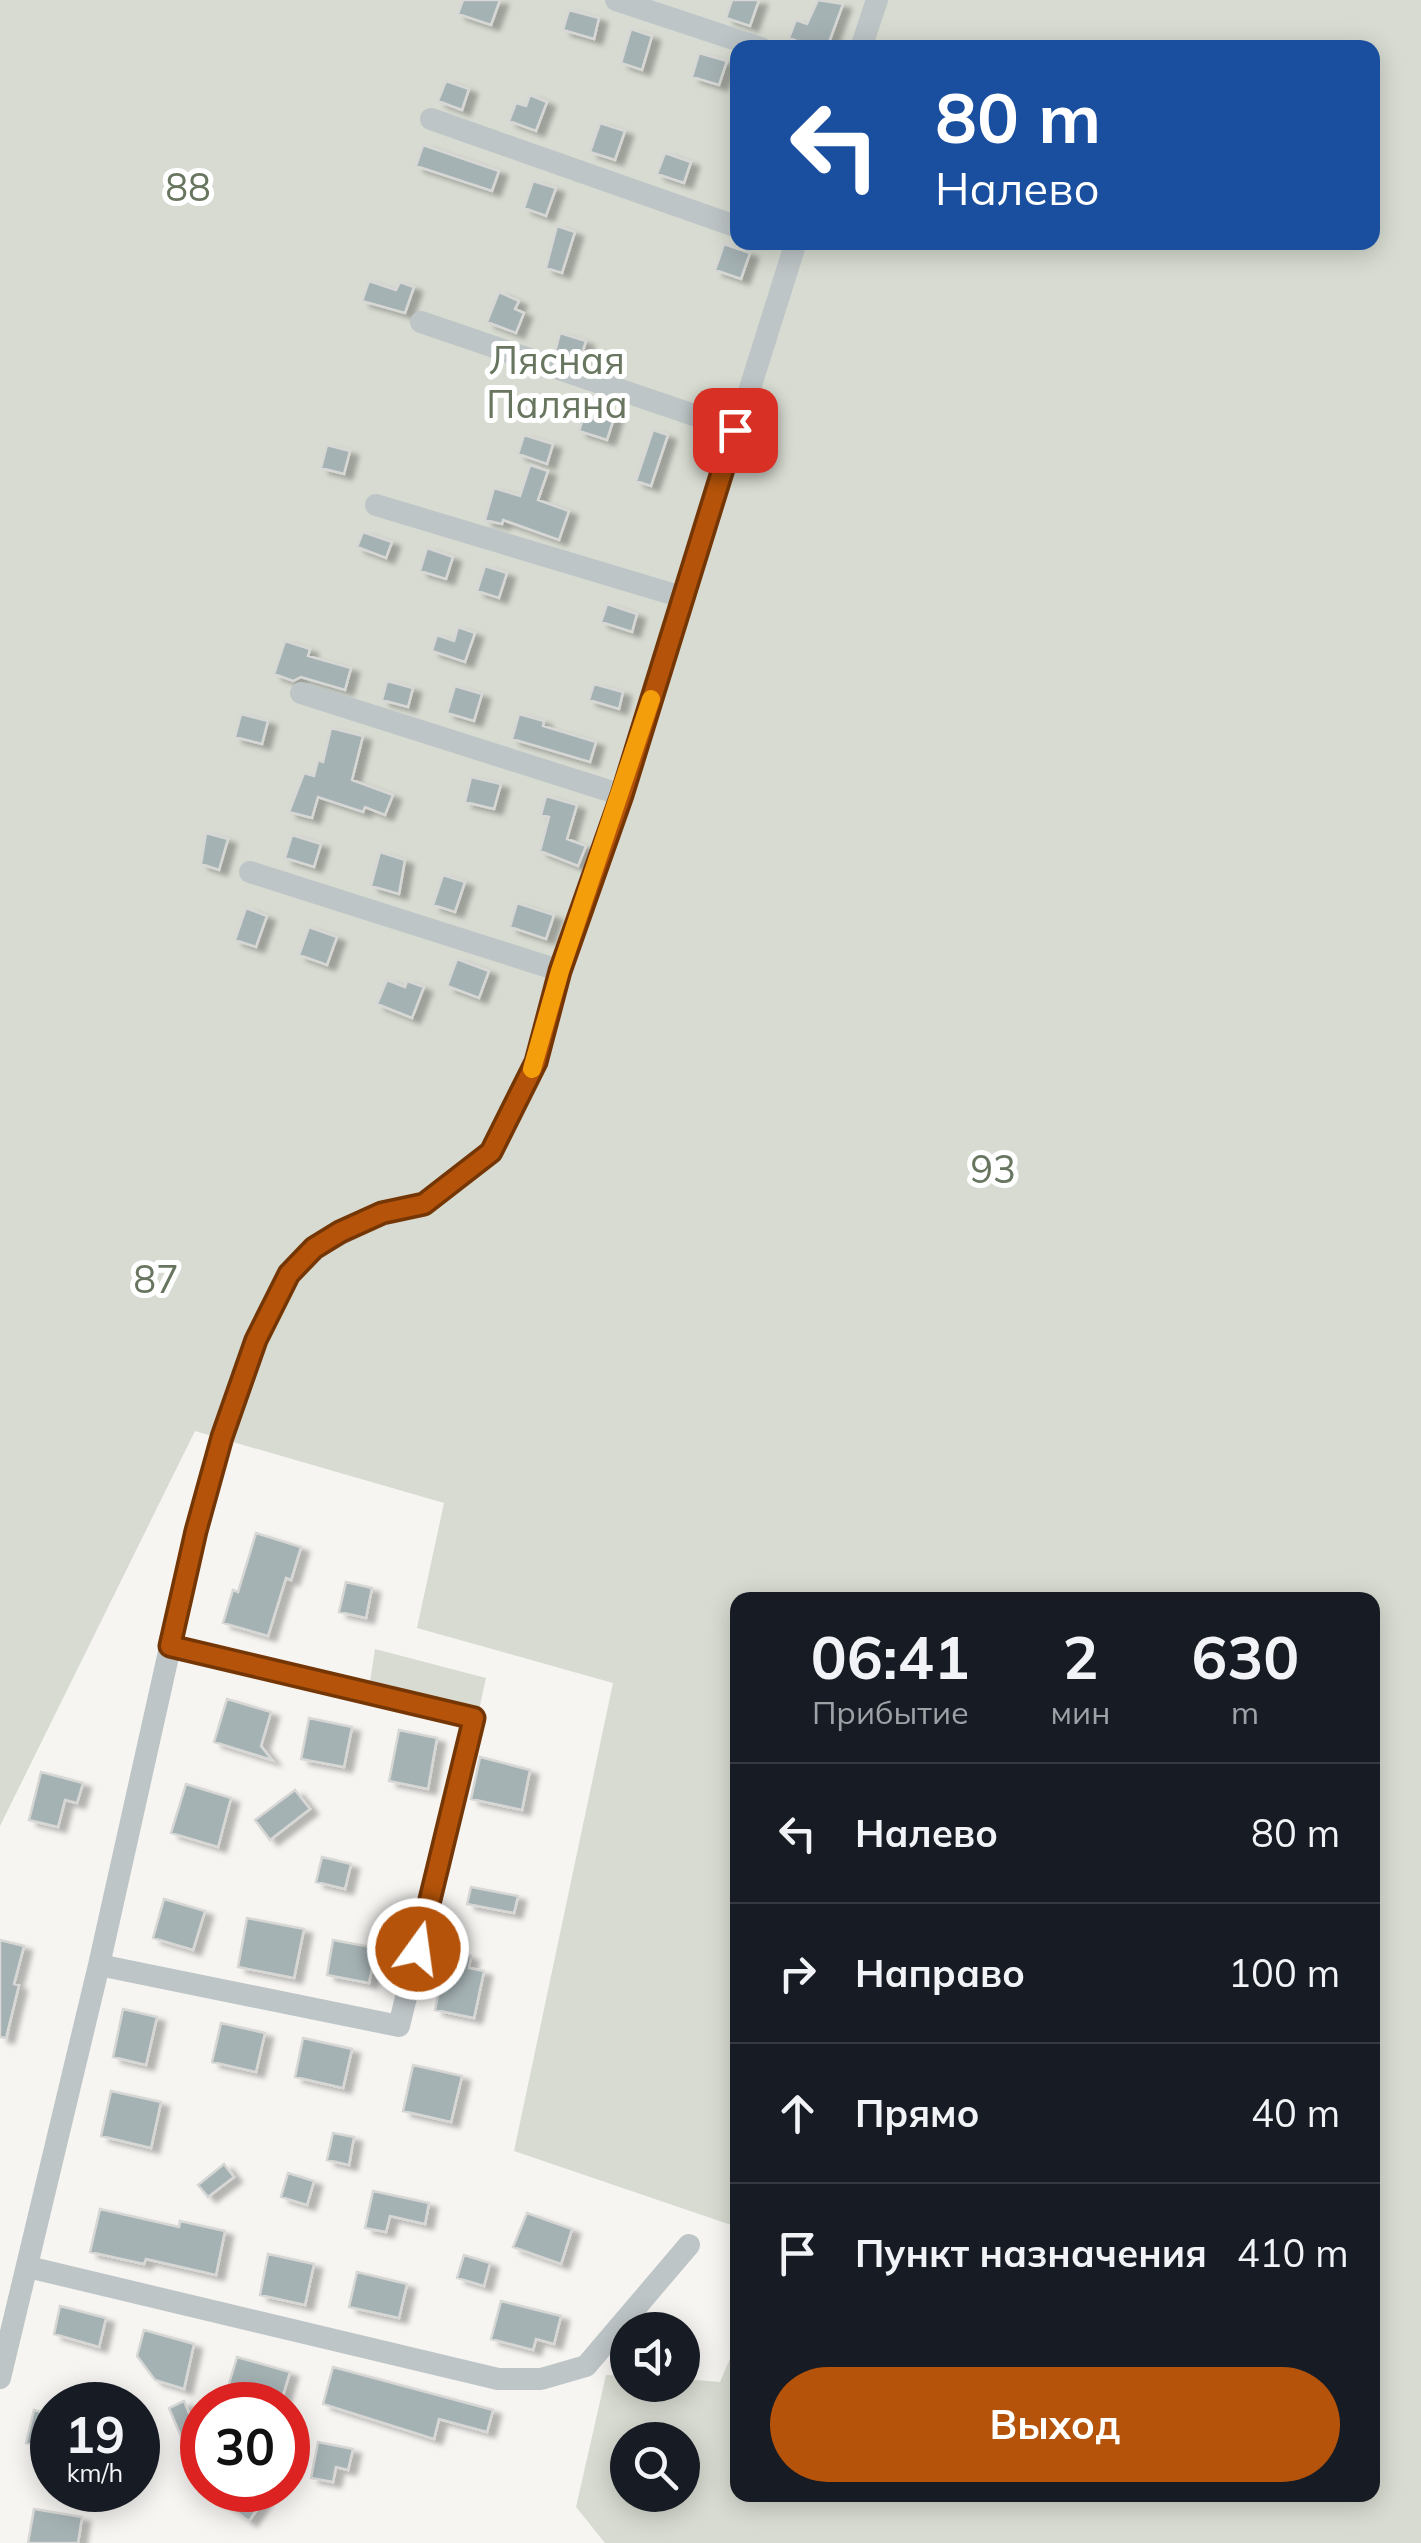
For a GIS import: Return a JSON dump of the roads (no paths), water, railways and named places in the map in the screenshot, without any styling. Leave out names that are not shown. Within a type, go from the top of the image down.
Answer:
[{"type":"street","points":[[616,0],[737,40]]},
{"type":"street","points":[[864,40],[876,0]]},
{"type":"street","points":[[431,119],[730,224]]},
{"type":"street","points":[[0,2378],[99,1964],[196,1531],[256,1340],[289,1274],[314,1248],[382,1213],[424,1204],[491,1152],[536,1062],[560,971],[622,795],[789,250]]},
{"type":"street","points":[[421,322],[735,430]]},
{"type":"street","points":[[376,505],[682,596]]},
{"type":"street","points":[[301,693],[622,795]]},
{"type":"street","points":[[250,872],[560,971]]},
{"type":"street","points":[[99,1964],[399,2026],[474,1718],[170,1646]]},
{"type":"street","points":[[28,2267],[444,2367],[523,2382],[586,2366],[688,2244]]},
{"type":"park label","name":"88","points":[[188,188]]},
{"type":"park label","name":"Лясная Паляна","points":[[557,383]]},
{"type":"park label","name":"93","points":[[993,1170]]},
{"type":"park label","name":"87","points":[[156,1280]]}]
